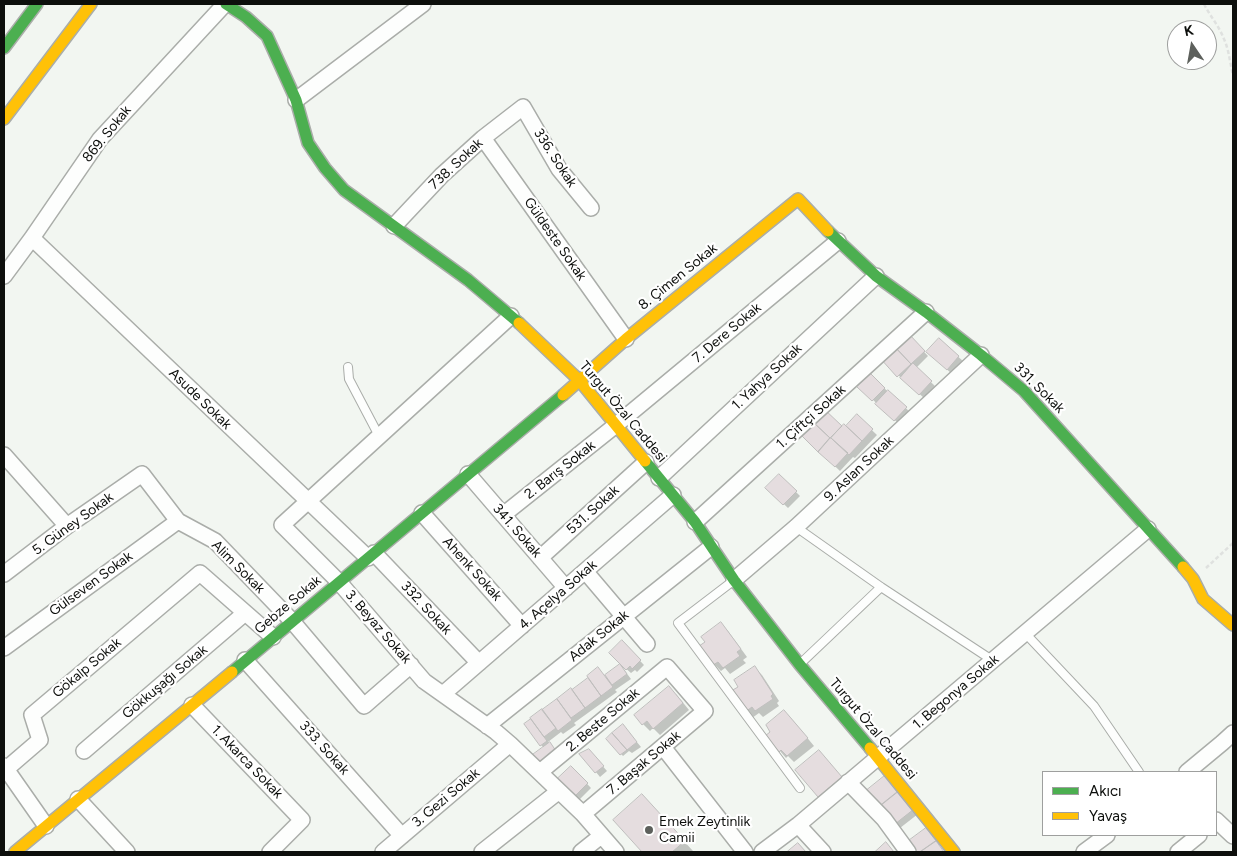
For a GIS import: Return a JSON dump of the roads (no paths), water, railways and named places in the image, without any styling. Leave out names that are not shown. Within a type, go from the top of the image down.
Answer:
[{"type":"main road","points":[[4,48],[37,4]]},
{"type":"main road","points":[[4,119],[90,4]]},
{"type":"main road","name":"Turgut Özal Caddesi","points":[[225,4],[246,17],[267,36],[296,100],[308,143],[325,168],[344,190],[468,280],[511,316],[580,381],[695,522],[734,580],[800,665],[878,757],[954,852]]},
{"type":"main road","name":"8. Çimen Sokak","points":[[580,381],[626,339],[798,199]]},
{"type":"main road","name":"331. Sokak","points":[[798,199],[838,241],[876,276],[982,355],[1024,391],[1181,564],[1193,579],[1203,599],[1233,625]]},
{"type":"main road","name":"Gebze Sokak","points":[[15,852],[580,381]]},
{"type":"street","name":"869. Sokak","points":[[4,276],[100,139],[225,4]]},
{"type":"street","points":[[296,100],[423,4]]},
{"type":"street","name":"738. Sokak","points":[[394,226],[442,175],[483,138],[522,107]]},
{"type":"street","name":"336. Sokak","points":[[522,107],[559,169],[591,208]]},
{"type":"street","name":"Güldeste Sokak","points":[[483,138],[626,339]]},
{"type":"street","name":"Asude Sokak","points":[[32,238],[308,502],[371,555]]},
{"type":"street","name":"7. Dere Sokak","points":[[616,425],[838,241]]},
{"type":"street","name":"1. Yahya Sokak","points":[[659,478],[876,276]]},
{"type":"street","name":"1. Çiftçi Sokak","points":[[695,522],[926,312]]},
{"type":"street","name":"3. Beyaz Sokak","points":[[511,316],[282,525],[339,582],[424,681],[510,744],[583,814],[600,836],[616,852]]},
{"type":"street","name":"9. Aslan Sokak","points":[[734,580],[796,527],[982,355]]},
{"type":"street","name":"2. Barış Sokak","points":[[503,515],[616,425]]},
{"type":"street","points":[[4,455],[67,526]]},
{"type":"street","name":"531. Sokak","points":[[540,558],[646,462]]},
{"type":"street","name":"5. Güney Sokak","points":[[4,574],[67,526],[142,474],[178,521]]},
{"type":"street","name":"341. Sokak","points":[[468,474],[566,588]]},
{"type":"street","name":"4. Açelya Sokak","points":[[443,694],[673,495]]},
{"type":"street","name":"Ahenk Sokak","points":[[422,513],[522,626]]},
{"type":"street","name":"Alim Sokak","points":[[178,521],[215,541],[292,621],[364,706],[410,665]]},
{"type":"street","name":"Gülseven Sokak","points":[[4,648],[178,521]]},
{"type":"street","name":"1. Begonya Sokak","points":[[762,852],[798,825],[1148,529]]},
{"type":"street","name":"Adak Sokak","points":[[487,726],[711,547]]},
{"type":"street","name":"332. Sokak","points":[[371,555],[478,663]]},
{"type":"street","points":[[585,571],[648,644]]},
{"type":"street","name":"Gökalp Sokak","points":[[4,769],[40,740],[32,715],[200,573],[246,613]]},
{"type":"street","points":[[246,613],[273,637]]},
{"type":"street","name":"Gökkuşağı Sokak","points":[[84,751],[246,613]]},
{"type":"street","name":"333. Sokak","points":[[245,660],[402,836]]},
{"type":"street","name":"2. Beste Sokak","points":[[540,772],[667,667],[706,711]]},
{"type":"street","name":"1. Akarca Sokak","points":[[192,705],[302,820],[270,852]]},
{"type":"street","name":"7. Başak Sokak","points":[[583,814],[706,711]]},
{"type":"street","points":[[1188,771],[1230,743]]},
{"type":"street","name":"3. Gezi Sokak","points":[[383,852],[510,744]]},
{"type":"street","points":[[663,747],[745,852]]},
{"type":"street","points":[[4,769],[46,826]]},
{"type":"street","points":[[848,782],[884,819],[908,852]]},
{"type":"street","points":[[482,852],[559,791]]},
{"type":"street","points":[[78,799],[127,852]]},
{"type":"street","points":[[1217,822],[1233,836]]},
{"type":"street","points":[[798,825],[823,852]]},
{"type":"street","points":[[581,852],[600,836]]},
{"type":"street","points":[[1084,852],[1106,836]]},
{"type":"street","points":[[1178,852],[1198,836]]},
{"type":"lane","points":[[348,367],[349,379],[379,436]]},
{"type":"lane","points":[[796,527],[881,587],[992,660]]},
{"type":"lane","points":[[734,580],[678,623],[800,788]]},
{"type":"lane","points":[[800,665],[881,587]]},
{"type":"lane","points":[[1025,633],[1094,706],[1138,771]]},
{"type":"place","name":"Emek Zeytinlik Camii","points":[[649,830]]}]
